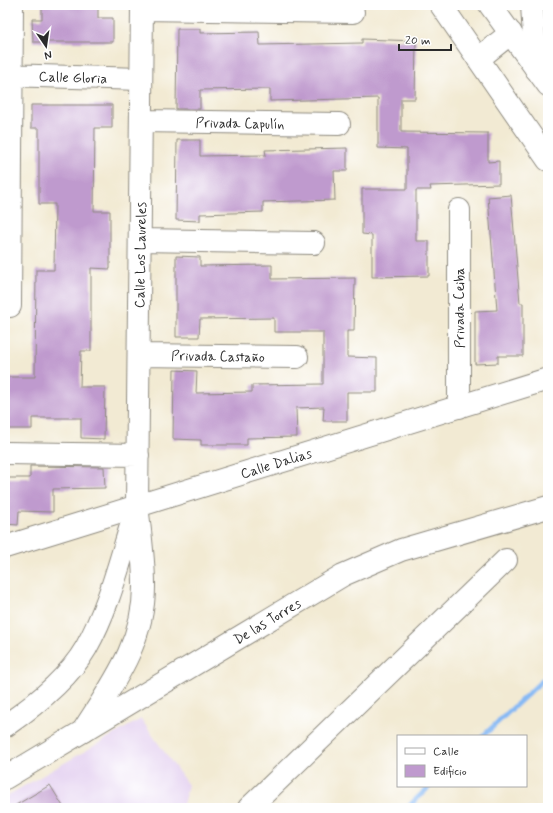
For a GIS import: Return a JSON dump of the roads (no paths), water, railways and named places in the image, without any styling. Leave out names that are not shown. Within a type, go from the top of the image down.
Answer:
[{"type":"street","points":[[10,306],[8,76],[12,5]]},
{"type":"street","points":[[441,5],[548,160]]},
{"type":"street","points":[[490,5],[542,77]]},
{"type":"street","points":[[532,5],[542,77]]},
{"type":"street","points":[[142,7],[353,12]]},
{"type":"street","name":"Calle Los Laureles","points":[[137,505],[142,7]]},
{"type":"street","points":[[478,59],[511,33]]},
{"type":"street","name":"Calle Gloria","points":[[8,76],[141,79]]},
{"type":"street","name":"Privada Capulín","points":[[141,121],[339,124]]},
{"type":"street","name":"Privada Ceiba","points":[[459,210],[459,407]]},
{"type":"street","points":[[140,240],[314,243]]},
{"type":"street","name":"Privada Castaño","points":[[139,355],[297,357]]},
{"type":"street","name":"Calle Dalias","points":[[5,547],[548,379]]},
{"type":"street","points":[[5,453],[138,455]]},
{"type":"street","points":[[5,726],[64,676],[86,648],[108,599],[137,505]]},
{"type":"street","points":[[83,731],[126,663],[139,627],[144,585],[137,505]]},
{"type":"street","name":"De las Torres","points":[[5,778],[342,575],[401,550],[548,506]]},
{"type":"street","points":[[249,808],[506,560]]},
{"type":"waterway","points":[[484,735],[548,675]]},
{"type":"waterway","points":[[407,808],[429,787]]}]
